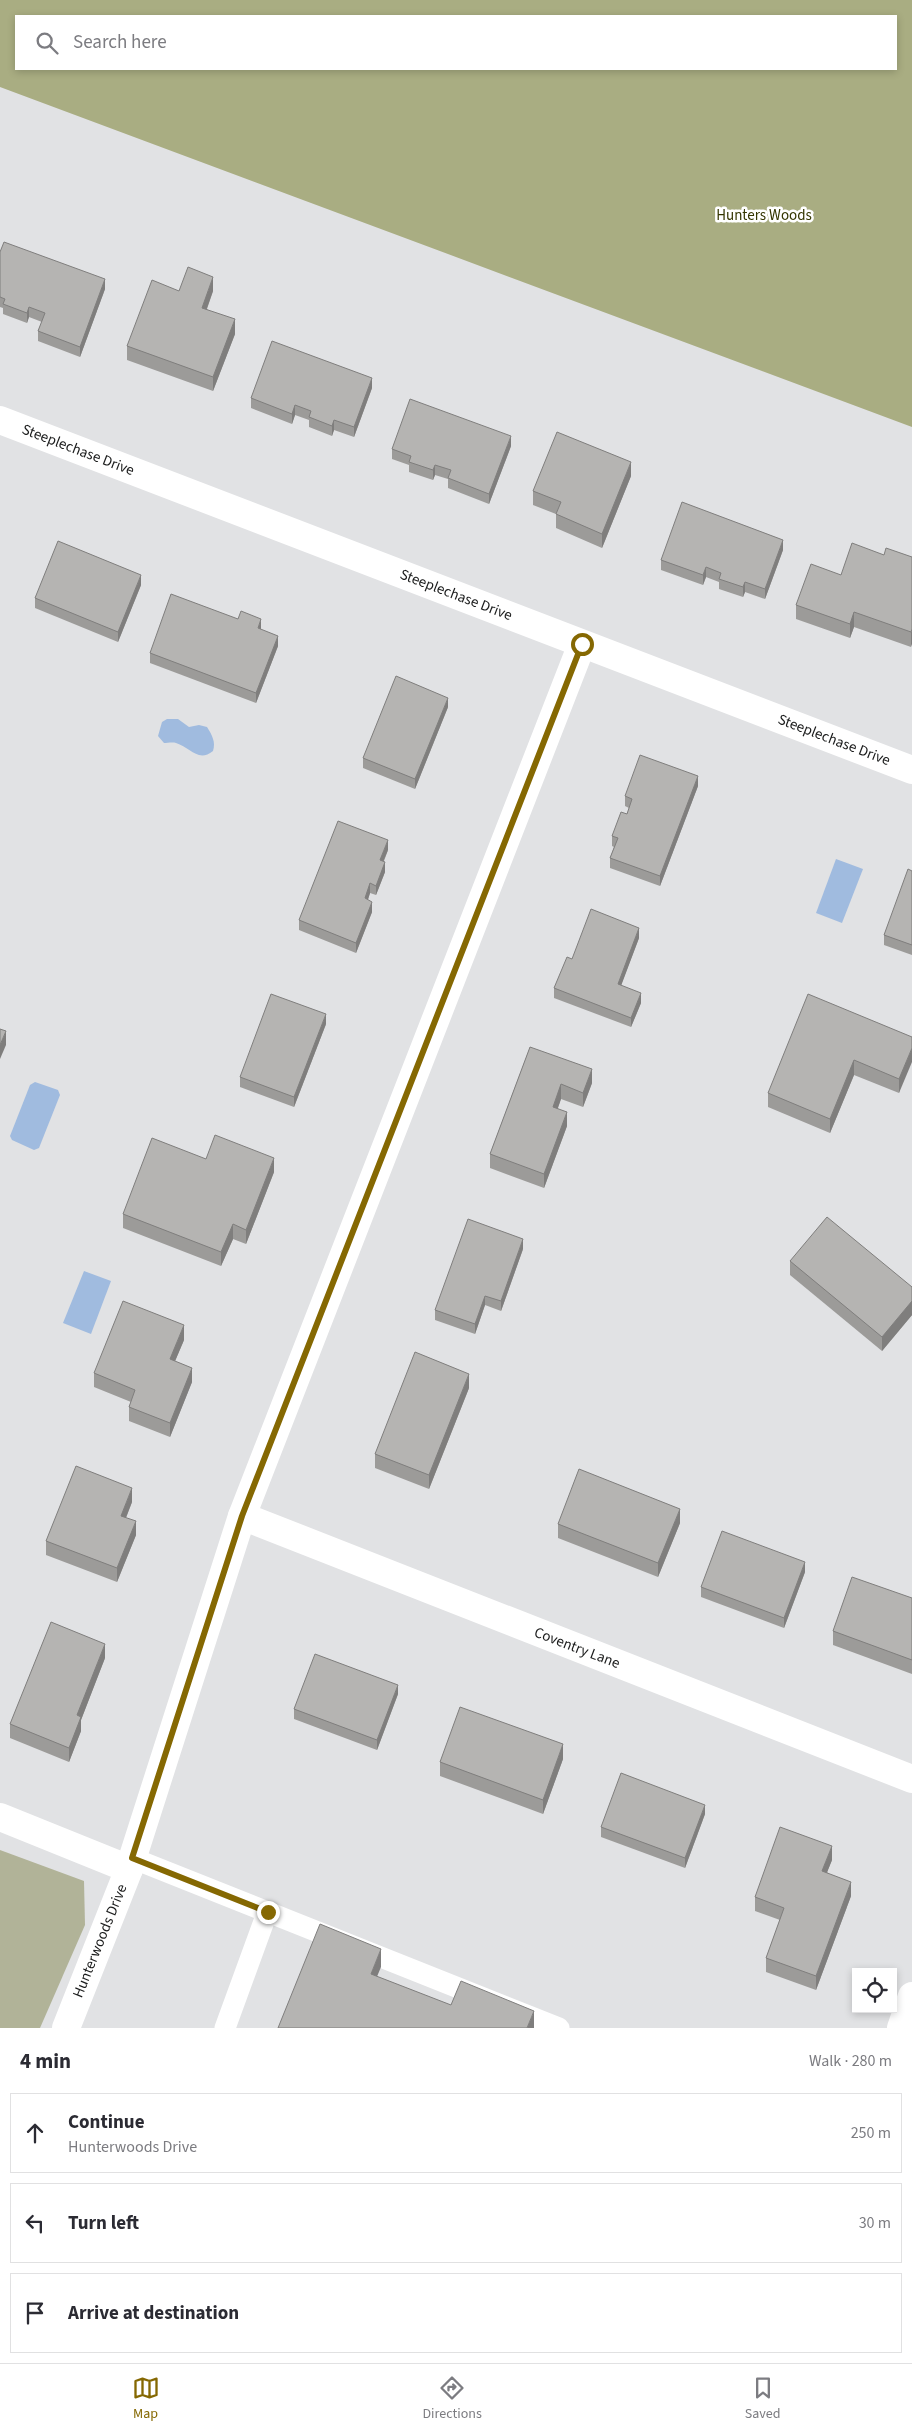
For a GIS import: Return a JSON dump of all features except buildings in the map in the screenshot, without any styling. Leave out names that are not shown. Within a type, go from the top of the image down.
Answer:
[{"type":"street","name":"Steeplechase Drive","points":[[0,420],[912,770]]},
{"type":"street","name":"Hunterwoods Drive","points":[[66,2028],[130,1864],[242,1516],[582,644]]},
{"type":"street","name":"Coventry Lane","points":[[242,1516],[912,1779]]},
{"type":"street","points":[[0,1817],[130,1864]]},
{"type":"street","points":[[901,2028],[912,1996]]},
{"type":"lane","points":[[130,1864],[268,1912],[559,2028]]},
{"type":"lane","points":[[225,2028],[268,1912]]},
{"type":"green space","name":"Hunters Woods","points":[[0,0],[912,0],[912,427],[0,87]]},
{"type":"green space","points":[[0,1850],[84,1881],[85,1925],[40,2028],[0,2028]]},
{"type":"water","points":[[167,719],[178,719],[189,727],[199,725],[207,727],[214,742],[213,751],[208,754],[198,755],[176,743],[164,743],[158,736],[162,722]]},
{"type":"water","points":[[836,859],[863,869],[842,923],[816,913]]},
{"type":"water","points":[[35,1082],[58,1090],[60,1095],[39,1148],[34,1150],[12,1140],[10,1136],[30,1085]]},
{"type":"water","points":[[84,1271],[111,1281],[91,1334],[63,1323]]},
{"type":"route","points":[[268,1912],[132,1858],[242,1516],[582,644]]}]
